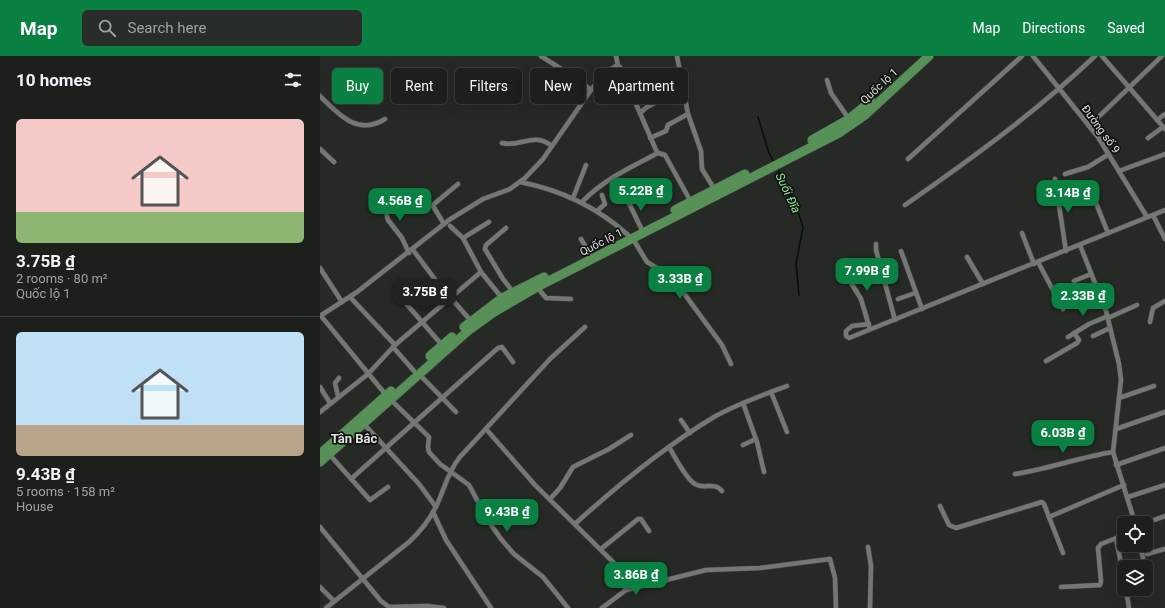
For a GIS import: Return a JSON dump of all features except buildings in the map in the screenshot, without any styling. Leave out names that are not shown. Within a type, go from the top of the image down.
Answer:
[{"type":"highway","name":"Quốc lộ 1","points":[[779,160],[849,119],[867,105],[921,56]]},
{"type":"highway","name":"Quốc lộ 1","points":[[320,462],[323,451],[481,321],[537,287],[631,237],[779,160],[839,133],[866,115],[929,56]]},
{"type":"highway","name":"Quốc lộ 1","points":[[416,373],[442,345],[471,321],[512,292],[590,254],[631,237],[641,228],[715,190],[769,165]]},
{"type":"highway","name":"Quốc lộ 1","points":[[323,451],[364,424],[389,397]]},
{"type":"street","points":[[541,56],[577,79],[591,90]]},
{"type":"street","points":[[568,608],[543,577],[514,554],[501,539],[489,522],[469,485],[450,472],[429,452],[429,437],[368,374],[320,316],[350,297],[411,252],[444,224],[483,199],[501,193],[520,182],[533,170],[552,146],[591,90],[605,73],[618,66],[616,56]]},
{"type":"street","points":[[677,56],[679,68]]},
{"type":"street","points":[[908,159],[1022,56]]},
{"type":"street","name":"Đường số 9","points":[[1033,56],[1089,126],[1109,154],[1147,217]]},
{"type":"street","points":[[905,205],[991,144],[1060,89],[1095,56]]},
{"type":"street","points":[[1102,56],[1164,128],[1148,138]]},
{"type":"street","points":[[1089,126],[1162,56]]},
{"type":"street","points":[[827,80],[831,93],[849,119]]},
{"type":"street","points":[[320,96],[336,111],[353,123],[369,126],[385,119]]},
{"type":"street","points":[[636,104],[658,153]]},
{"type":"street","points":[[640,113],[652,104]]},
{"type":"street","points":[[686,104],[700,148],[702,169],[715,190]]},
{"type":"street","points":[[650,138],[666,131],[668,125],[688,114]]},
{"type":"street","points":[[1157,120],[1165,114]]},
{"type":"street","points":[[502,143],[508,145],[540,139],[552,146]]},
{"type":"street","points":[[320,149],[334,162]]},
{"type":"street","points":[[582,202],[593,191],[611,179],[658,153],[666,155],[691,202]]},
{"type":"street","points":[[1065,174],[1088,167],[1109,154]]},
{"type":"street","points":[[1119,171],[1165,154]]},
{"type":"street","points":[[573,198],[586,165]]},
{"type":"street","points":[[1055,179],[1066,251]]},
{"type":"street","points":[[520,182],[546,187],[582,202],[613,222],[631,237],[647,262],[672,277],[722,345],[731,364]]},
{"type":"street","points":[[444,224],[433,206],[458,184]]},
{"type":"street","points":[[1090,188],[1108,233]]},
{"type":"street","points":[[598,212],[605,205],[602,195]]},
{"type":"street","points":[[377,200],[386,212],[388,220],[411,252],[471,321]]},
{"type":"street","points":[[628,201],[641,228]]},
{"type":"street","points":[[840,265],[862,300],[869,327],[895,320],[1165,210]]},
{"type":"street","points":[[1153,215],[1165,239]]},
{"type":"street","points":[[463,238],[489,222]]},
{"type":"street","points":[[450,226],[463,238],[481,272],[502,298]]},
{"type":"street","points":[[506,228],[486,245],[485,249],[512,292]]},
{"type":"street","points":[[1022,233],[1036,263],[1063,309]]},
{"type":"street","points":[[581,239],[590,254]]},
{"type":"street","points":[[876,244],[876,250],[895,320]]},
{"type":"street","points":[[1080,245],[1108,317],[1121,371],[1113,452],[1116,465],[1128,497],[1132,516]]},
{"type":"street","points":[[901,250],[915,293],[922,309]]},
{"type":"street","points":[[967,257],[983,284]]},
{"type":"street","points":[[320,268],[342,302]]},
{"type":"street","points":[[320,412],[338,396],[368,374],[394,346],[481,272]]},
{"type":"street","points":[[1074,281],[1091,274]]},
{"type":"street","points":[[537,287],[546,298],[571,299]]},
{"type":"street","points":[[396,292],[442,345]]},
{"type":"street","points":[[898,299],[915,293]]},
{"type":"street","points":[[350,297],[416,373],[456,412]]},
{"type":"street","points":[[1150,322],[1153,308],[1165,301]]},
{"type":"street","points":[[1068,337],[1088,324],[1137,305]]},
{"type":"street","points":[[326,608],[409,542],[421,530],[435,509],[450,472],[458,458],[486,430],[555,354],[585,327]]},
{"type":"street","points":[[1093,336],[1110,328]]},
{"type":"street","points":[[1046,361],[1077,344],[1079,340],[1074,333]]},
{"type":"street","points":[[351,479],[498,348],[502,347],[513,362]]},
{"type":"street","points":[[338,396],[335,384],[339,378]]},
{"type":"street","points":[[576,523],[611,491],[690,433],[715,417],[743,403],[788,386]]},
{"type":"street","points":[[1119,398],[1154,386]]},
{"type":"street","points":[[320,387],[330,403]]},
{"type":"street","points":[[772,392],[787,432]]},
{"type":"street","points":[[743,403],[756,439],[764,472]]},
{"type":"street","points":[[1116,429],[1165,412]]},
{"type":"street","points":[[681,420],[690,433]]},
{"type":"street","points":[[364,424],[419,484],[435,509],[446,540],[491,608]]},
{"type":"street","points":[[486,430],[550,499],[602,549],[616,567],[626,590]]},
{"type":"street","points":[[550,499],[560,488],[573,467],[610,449],[631,435]]},
{"type":"street","points":[[743,445],[756,439]]},
{"type":"street","points":[[669,447],[692,482],[698,486],[714,485],[722,491]]},
{"type":"street","points":[[1116,465],[1165,448]]},
{"type":"street","points":[[323,451],[371,500],[388,488]]},
{"type":"street","points":[[1015,474],[1040,470],[1065,462],[1113,452]]},
{"type":"street","points":[[1050,517],[1124,485]]},
{"type":"street","points":[[1128,497],[1165,485]]},
{"type":"street","points":[[940,506],[949,525],[956,528],[1042,502],[1050,517],[1063,553]]},
{"type":"street","points":[[1153,520],[1165,516]]},
{"type":"street","points":[[602,549],[638,519],[641,520],[649,530]]},
{"type":"street","points":[[320,527],[389,608],[427,606],[444,608]]},
{"type":"street","points":[[1061,587],[1100,585],[1098,548],[1101,544],[1116,538],[1120,560]]},
{"type":"street","points":[[868,547],[871,566],[870,608]]},
{"type":"street","points":[[1143,552],[1145,556],[1165,549]]},
{"type":"street","points":[[602,608],[626,590],[706,570],[760,568],[830,559],[835,578],[836,608]]},
{"type":"street","points":[[320,588],[334,601]]},
{"type":"street","points":[[1127,596],[1129,608]]},
{"type":"waterway","name":"Suối Đĩa","points":[[758,117],[769,153],[774,162]]},
{"type":"waterway","name":"Suối Đĩa","points":[[778,169],[798,212],[803,227],[796,264],[799,295]]},
{"type":"district","name":"Tân Bắc","points":[[354,438]]}]
